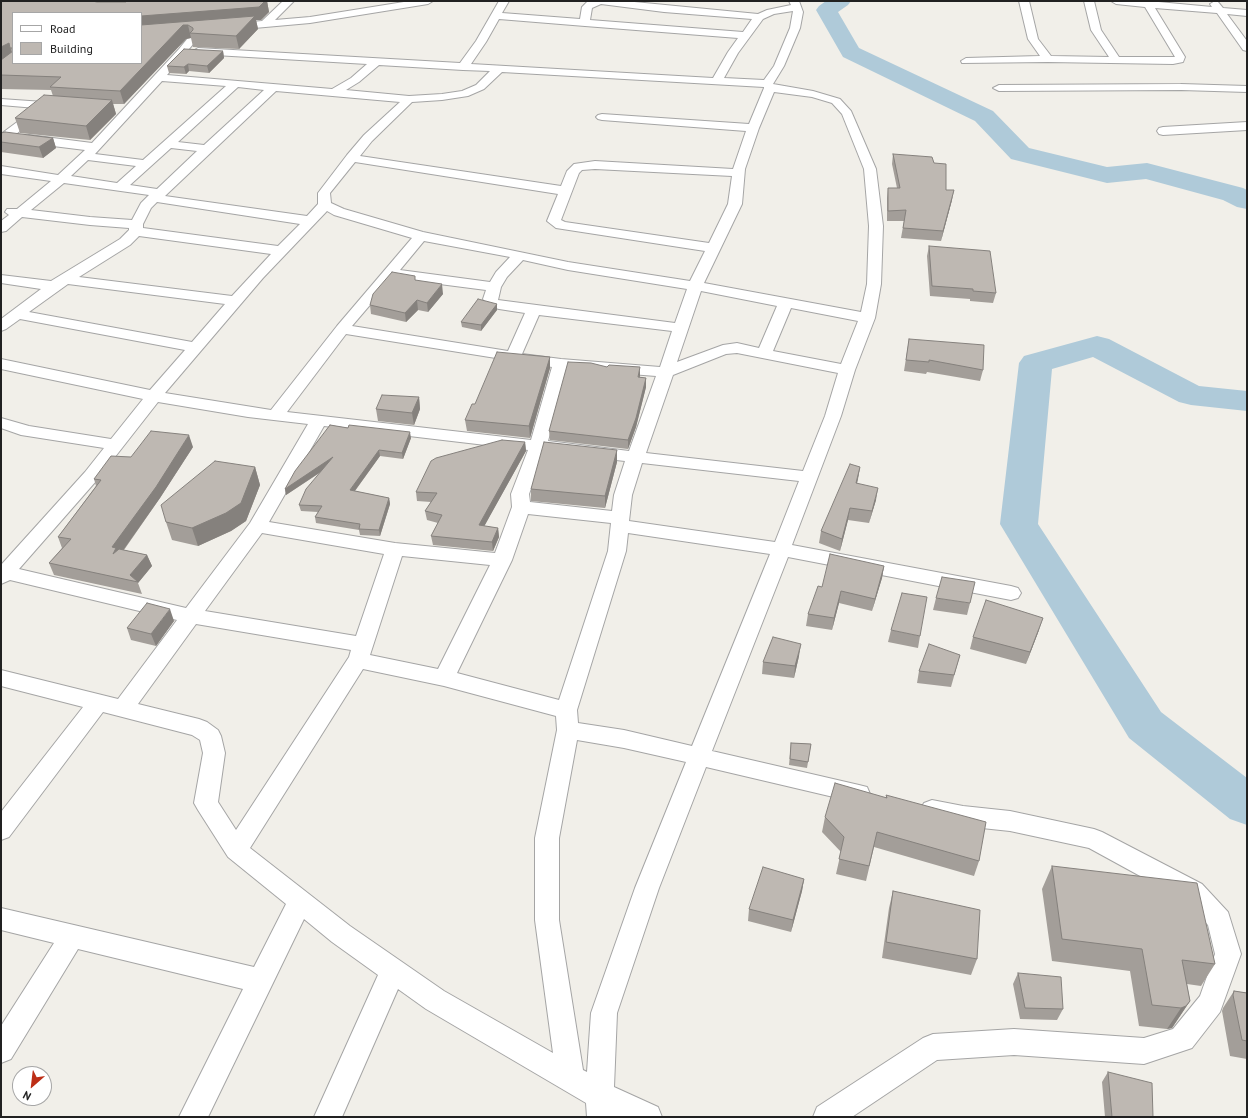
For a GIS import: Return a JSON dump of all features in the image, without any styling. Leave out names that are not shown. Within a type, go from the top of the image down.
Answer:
[{"type":"street","points":[[264,25],[289,1]]},
{"type":"street","points":[[221,28],[310,20],[428,1]]},
{"type":"street","points":[[462,67],[481,42],[504,1]]},
{"type":"street","points":[[585,23],[587,6],[601,1],[664,9],[759,18]]},
{"type":"street","points":[[1024,1],[1033,40],[1048,59]]},
{"type":"street","points":[[1089,1],[1096,30],[1116,60]]},
{"type":"street","points":[[1116,1],[1247,13]]},
{"type":"street","points":[[1213,1],[1218,10],[1247,48]]},
{"type":"street","points":[[966,61],[1048,59],[1178,60],[1180,57],[1146,3]]},
{"type":"street","points":[[571,1079],[547,912],[547,838],[567,720],[617,551],[623,495],[652,407],[695,286],[735,204],[738,172],[753,128],[768,86],[779,66],[795,28],[798,12],[795,4],[771,12],[759,18],[733,52],[717,81]]},
{"type":"street","points":[[496,16],[745,35]]},
{"type":"street","points":[[1,228],[62,179],[94,147],[203,30],[185,31]]},
{"type":"street","points":[[183,51],[717,81],[768,86],[828,97],[836,101],[848,113],[870,169],[876,226],[874,284],[867,318],[847,370],[833,416],[647,888],[604,1013],[600,1106]]},
{"type":"street","points":[[333,93],[355,80],[377,61]]},
{"type":"street","points":[[158,77],[410,99],[464,94],[480,87],[499,69]]},
{"type":"street","points":[[120,187],[235,84]]},
{"type":"street","points":[[8,318],[59,282],[125,242],[136,228],[146,206],[157,195],[162,178],[207,148],[274,87]]},
{"type":"street","points":[[999,88],[1158,87],[1247,89]]},
{"type":"street","points":[[410,99],[368,138],[324,193],[325,205],[281,251],[196,347],[154,396],[91,476],[3,574],[361,653],[444,678],[624,739],[882,799]]},
{"type":"street","points":[[1,102],[68,106]]},
{"type":"street","points":[[3,138],[45,105]]},
{"type":"street","points":[[112,109],[127,110]]},
{"type":"street","points":[[602,117],[753,128]]},
{"type":"street","points":[[1163,131],[1247,126]]},
{"type":"street","points":[[3,138],[94,147]]},
{"type":"street","points":[[168,144],[207,148]]},
{"type":"street","points":[[85,156],[140,169],[162,178]]},
{"type":"street","points":[[352,158],[566,191]]},
{"type":"street","points":[[714,248],[561,225],[554,220],[575,168],[595,165],[738,172]]},
{"type":"street","points":[[1,170],[120,187],[157,195],[310,221]]},
{"type":"street","points":[[325,205],[339,212],[420,236],[520,255],[568,266],[695,286],[867,318]]},
{"type":"street","points":[[1,211],[90,221],[281,251]]},
{"type":"street","points":[[276,415],[342,329],[420,236]]},
{"type":"street","points":[[520,255],[501,275],[494,286],[490,299],[493,303],[534,310],[681,328]]},
{"type":"street","points":[[390,273],[494,286]]},
{"type":"street","points":[[1,279],[59,282],[237,301]]},
{"type":"street","points":[[764,354],[786,303]]},
{"type":"street","points":[[513,357],[534,310]]},
{"type":"street","points":[[8,318],[196,347]]},
{"type":"street","points":[[342,329],[561,364],[665,372],[730,348],[847,370]]},
{"type":"street","points":[[444,678],[502,560],[521,507],[520,494],[538,446],[561,364]]},
{"type":"street","points":[[3,367],[154,396],[248,412],[809,477]]},
{"type":"street","points":[[123,709],[257,526],[319,420]]},
{"type":"street","points":[[1,423],[27,431],[116,445]]},
{"type":"street","points":[[521,507],[781,549],[1011,593]]},
{"type":"street","points":[[257,526],[395,549],[502,560]]},
{"type":"street","points":[[236,850],[361,653],[395,549]]},
{"type":"street","points":[[1,678],[199,728],[210,736],[214,753],[206,803],[236,850],[341,934],[435,1000],[571,1079],[600,1106],[648,1117]]},
{"type":"street","points":[[1,830],[98,703]]},
{"type":"street","points":[[827,1117],[933,1047],[1014,1042],[1144,1051],[1182,1039],[1210,1002],[1228,954],[1219,920],[1193,892],[1094,839],[1010,821],[963,816],[912,806]]},
{"type":"street","points":[[193,1117],[300,901]]},
{"type":"street","points":[[1,919],[260,981]]},
{"type":"street","points":[[1,1050],[72,936]]},
{"type":"street","points":[[328,1117],[393,971]]},
{"type":"building","points":[[1,1],[265,1],[259,7],[142,16],[142,12],[12,12],[12,48],[10,48],[9,43],[1,47]]},
{"type":"building","points":[[255,16],[236,36],[190,33],[193,28],[188,25],[183,25],[120,91],[50,87],[61,77],[1,75],[1,60],[12,52],[12,64],[142,64],[142,25]]},
{"type":"building","points":[[184,49],[223,51],[207,66],[188,64],[184,67],[167,66]]},
{"type":"building","points":[[44,95],[112,100],[86,126],[15,118]]},
{"type":"building","points":[[5,132],[53,138],[39,147],[1,142],[1,133]]},
{"type":"building","points":[[893,154],[932,157],[934,163],[946,164],[946,190],[954,190],[943,231],[903,228],[906,210],[888,211],[888,188],[900,188]]},
{"type":"building","points":[[929,246],[990,251],[996,293],[973,291],[973,289],[932,286]]},
{"type":"building","points":[[392,272],[415,276],[415,280],[442,284],[427,303],[417,300],[405,313],[370,305],[373,294]]},
{"type":"building","points":[[478,299],[497,304],[481,325],[461,322]]},
{"type":"building","points":[[909,339],[984,345],[983,370],[929,360],[929,362],[906,360]]},
{"type":"building","points":[[497,352],[550,357],[529,426],[465,420],[472,404],[475,404]]},
{"type":"building","points":[[568,362],[591,363],[607,367],[609,365],[640,367],[638,377],[646,378],[636,418],[628,440],[549,431]]},
{"type":"building","points":[[382,395],[419,397],[412,413],[376,409]]},
{"type":"building","points":[[330,425],[348,428],[349,425],[410,432],[402,453],[379,450],[350,490],[389,498],[379,530],[359,529],[360,524],[315,517],[322,506],[299,505],[306,489],[333,457],[285,489],[295,471]]},
{"type":"building","points":[[151,431],[189,435],[156,487],[112,547],[116,548],[113,554],[119,549],[147,555],[130,575],[138,582],[49,563],[71,539],[58,537],[101,480],[94,479],[111,456],[131,457]]},
{"type":"building","points":[[502,440],[525,442],[479,525],[498,528],[492,542],[431,536],[442,515],[425,511],[437,493],[416,492],[431,461],[436,458]]},
{"type":"building","points":[[544,442],[617,450],[605,496],[531,489]]},
{"type":"building","points":[[215,461],[255,467],[241,503],[226,513],[192,528],[166,522],[161,505]]},
{"type":"building","points":[[850,464],[860,467],[856,483],[878,488],[872,511],[850,508],[842,539],[821,531]]},
{"type":"building","points":[[830,554],[884,566],[875,599],[841,591],[834,618],[808,614],[818,586],[822,587]]},
{"type":"building","points":[[942,577],[975,582],[970,603],[936,598]]},
{"type":"building","points":[[902,593],[927,597],[920,636],[891,630]]},
{"type":"building","points":[[986,600],[1043,618],[1030,652],[973,637]]},
{"type":"building","points":[[147,603],[170,609],[151,634],[127,628]]},
{"type":"building","points":[[773,637],[801,644],[795,666],[763,662]]},
{"type":"building","points":[[929,644],[960,655],[954,675],[919,671]]},
{"type":"building","points":[[791,743],[811,744],[808,762],[790,759]]},
{"type":"building","points":[[835,783],[887,798],[886,795],[986,822],[979,861],[877,832],[869,866],[839,859],[844,837],[825,817]]},
{"type":"building","points":[[1052,866],[1197,883],[1215,964],[1182,960],[1190,1001],[1186,1006],[1181,1008],[1152,1005],[1142,949],[1062,939]]},
{"type":"building","points":[[763,867],[804,879],[793,920],[749,909]]},
{"type":"building","points":[[893,891],[980,910],[977,959],[886,942]]},
{"type":"building","points":[[1018,973],[1061,977],[1063,1009],[1025,1008]]},
{"type":"building","points":[[1234,991],[1247,993],[1247,1041],[1242,1040],[1233,995]]},
{"type":"building","points":[[1108,1072],[1152,1083],[1153,1117],[1112,1117]]},
{"type":"waterway","points":[[841,1],[826,10],[851,52],[984,116],[1020,154],[1107,175],[1147,171],[1233,194],[1247,201]]},
{"type":"waterway","points":[[1247,401],[1191,395],[1097,346],[1036,363],[1019,524],[1145,725],[1247,805]]}]
